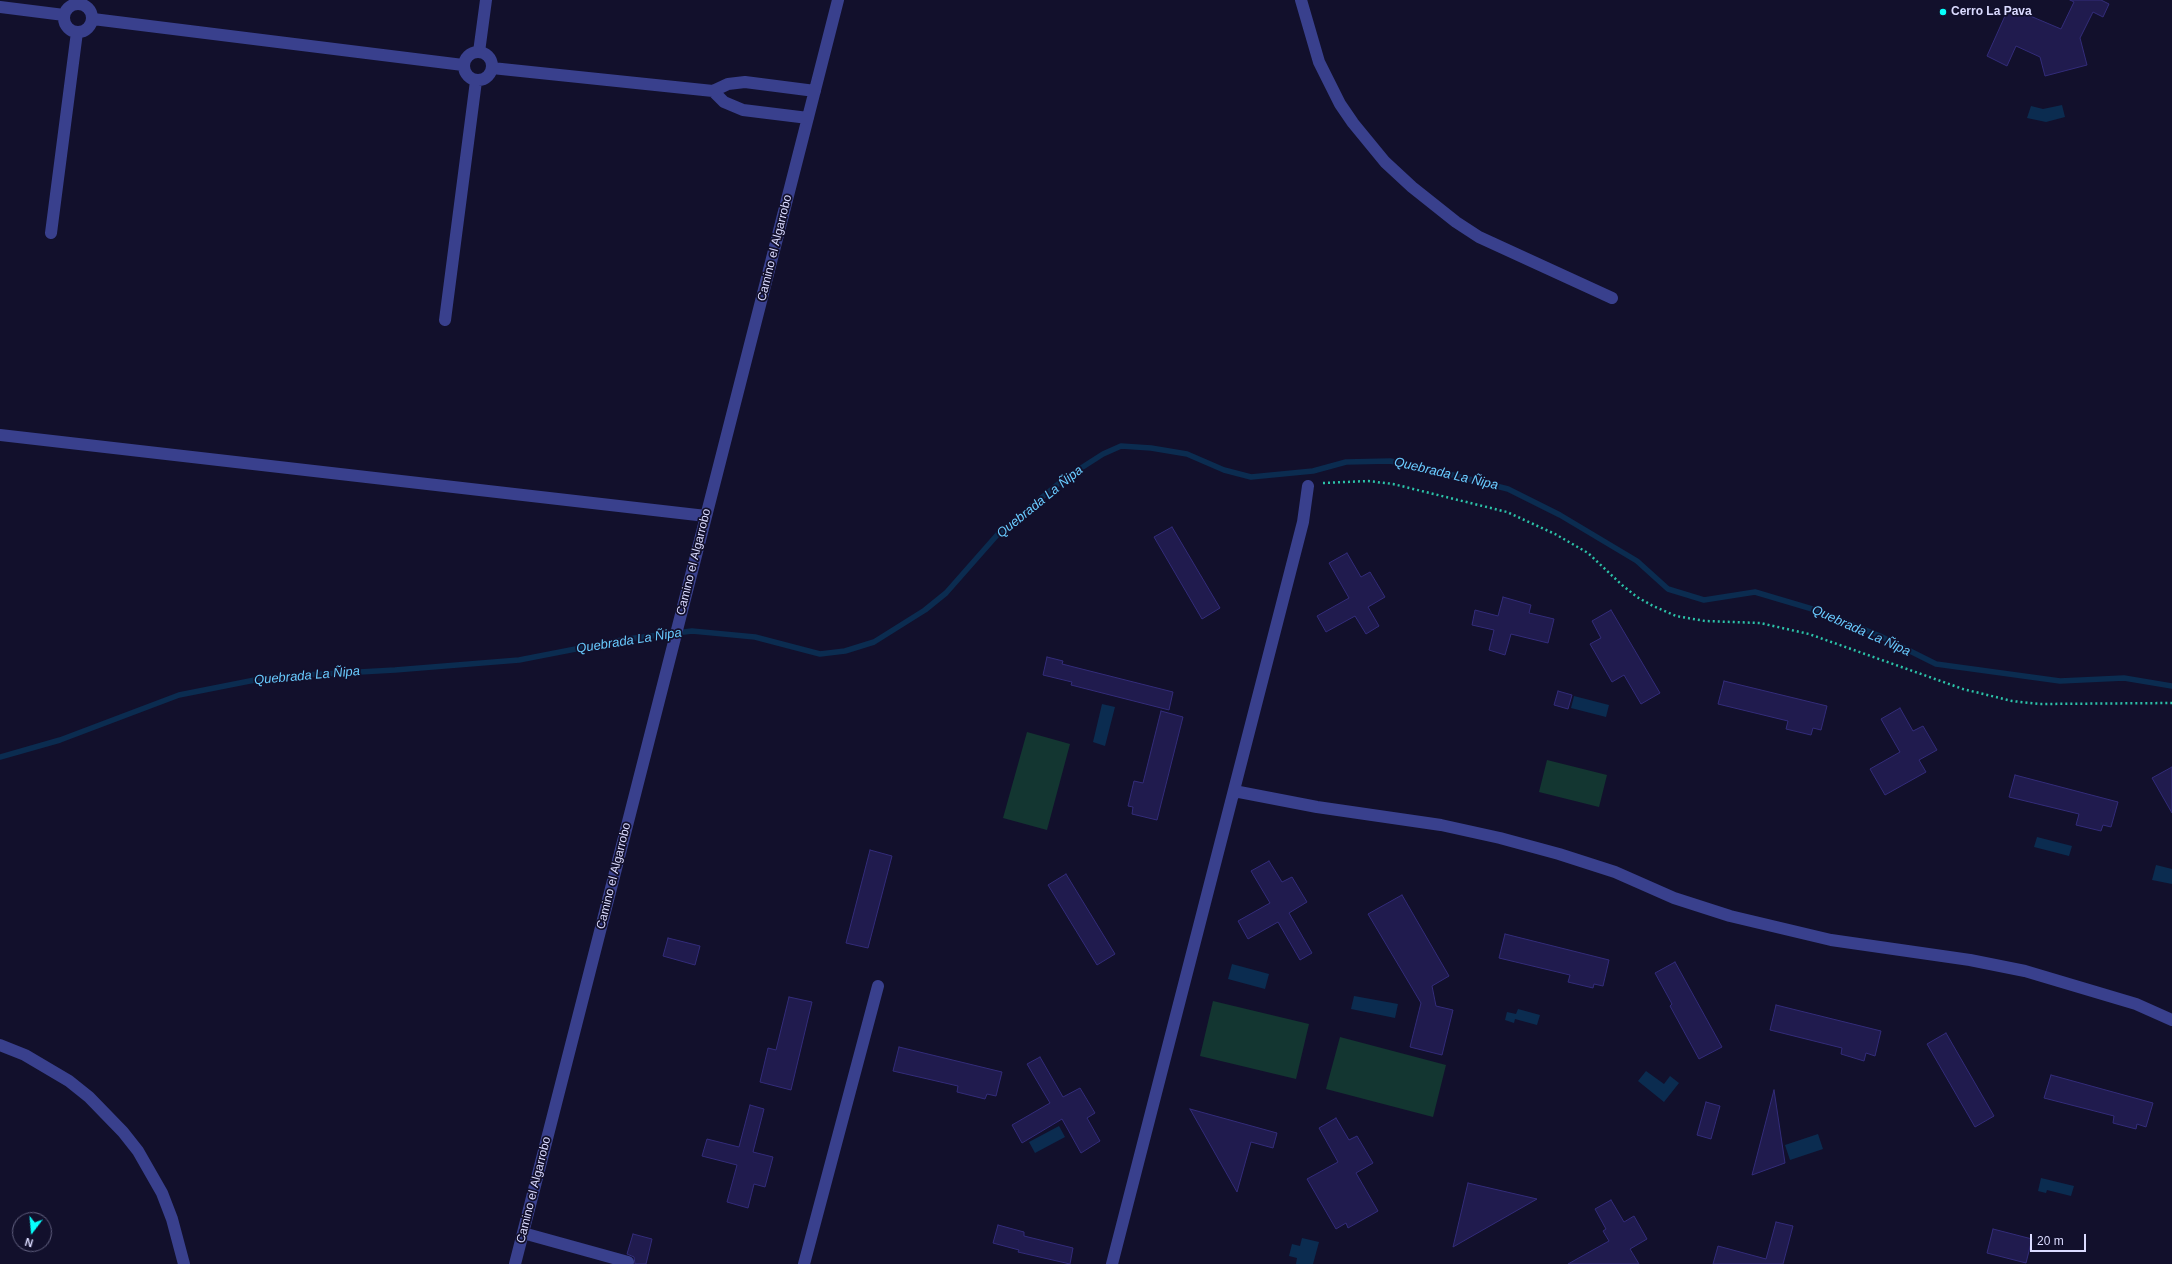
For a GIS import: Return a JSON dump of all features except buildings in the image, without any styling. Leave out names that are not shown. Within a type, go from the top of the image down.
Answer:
[{"type":"street","points":[[479,52],[486,0]]},
{"type":"street","name":"Camino el Algarrobo","points":[[516,1264],[838,0]]},
{"type":"street","points":[[1301,0],[1310,36],[1329,83],[1353,123],[1396,172],[1433,205],[1479,237],[1612,298]]},
{"type":"street","points":[[80,2],[91,10],[93,19],[89,27],[77,32],[68,28],[64,15],[72,5],[80,2]]},
{"type":"street","points":[[0,7],[64,15]]},
{"type":"street","points":[[93,19],[463,65]]},
{"type":"street","points":[[51,233],[77,32]]},
{"type":"street","points":[[476,81],[465,74],[463,65],[467,57],[479,52]]},
{"type":"street","points":[[476,81],[488,76],[492,68],[490,59],[479,52]]},
{"type":"street","points":[[492,68],[713,91],[728,84],[745,82],[815,91]]},
{"type":"street","points":[[445,320],[476,81]]},
{"type":"street","points":[[713,91],[724,102],[743,110],[808,118]]},
{"type":"street","points":[[0,434],[706,516]]},
{"type":"street","points":[[1112,1264],[1302,522],[1308,486]]},
{"type":"street","points":[[1234,791],[1317,807],[1441,825],[1500,838],[1615,872],[1674,898],[1730,916],[1831,940],[2026,971],[2136,1004],[2172,1020]]},
{"type":"street","points":[[804,1264],[878,986]]},
{"type":"street","points":[[0,1045],[25,1055],[69,1081],[89,1097],[123,1132],[138,1151],[162,1193],[172,1219],[184,1264]]},
{"type":"street","points":[[523,1233],[628,1262]]},
{"type":"path","points":[[1308,486],[1333,482],[1368,481],[1393,484],[1507,512],[1555,534],[1588,553],[1622,586],[1637,597],[1676,616],[1705,621],[1760,623],[1802,632],[1992,698],[2039,704],[2172,704]]},
{"type":"green space","points":[[1027,732],[1070,744],[1047,830],[1003,818]]},
{"type":"green space","points":[[1547,760],[1607,775],[1599,807],[1539,792]]},
{"type":"green space","points":[[1213,1001],[1309,1024],[1296,1079],[1200,1056]]},
{"type":"green space","points":[[1340,1037],[1446,1065],[1433,1117],[1326,1089]]},
{"type":"water","points":[[2062,105],[2065,117],[2046,122],[2027,118],[2031,106],[2043,109]]},
{"type":"water","points":[[1574,696],[1609,705],[1606,717],[1571,708]]},
{"type":"water","points":[[1102,704],[1115,707],[1105,746],[1093,742]]},
{"type":"water","points":[[2037,837],[2072,846],[2069,856],[2034,847]]},
{"type":"water","points":[[2156,865],[2172,869],[2172,884],[2152,880]]},
{"type":"water","points":[[1232,964],[1269,974],[1265,989],[1228,979]]},
{"type":"water","points":[[1354,996],[1398,1004],[1395,1018],[1351,1009]]},
{"type":"water","points":[[1518,1009],[1540,1015],[1537,1025],[1515,1019],[1514,1023],[1505,1020],[1507,1012],[1516,1014]]},
{"type":"water","points":[[1646,1071],[1664,1084],[1670,1076],[1679,1083],[1664,1102],[1638,1081]]},
{"type":"water","points":[[1059,1126],[1065,1137],[1035,1153],[1029,1142]]},
{"type":"water","points":[[1818,1134],[1823,1149],[1790,1160],[1785,1145]]},
{"type":"water","points":[[2041,1178],[2074,1186],[2071,1196],[2047,1190],[2046,1193],[2038,1191]]},
{"type":"water","points":[[1302,1238],[1319,1242],[1313,1264],[1296,1264],[1297,1258],[1289,1256],[1292,1244],[1300,1246]]},
{"type":"waterway","name":"Quebrada La Ñipa","points":[[0,757],[60,740],[179,695],[270,677],[395,670],[519,660],[627,639],[692,631],[755,637],[820,654],[845,651],[874,642],[925,610],[946,593],[998,534],[1064,479],[1103,454],[1121,446],[1151,448],[1187,454],[1224,470],[1251,477],[1313,471],[1346,462],[1390,461],[1421,467],[1508,489],[1560,515],[1637,561],[1668,589],[1704,600],[1755,592],[1819,611],[1880,636],[1936,664],[2060,681],[2124,678],[2172,686]]},
{"type":"place","name":"Cerro La Pava","points":[[1943,12]]}]
